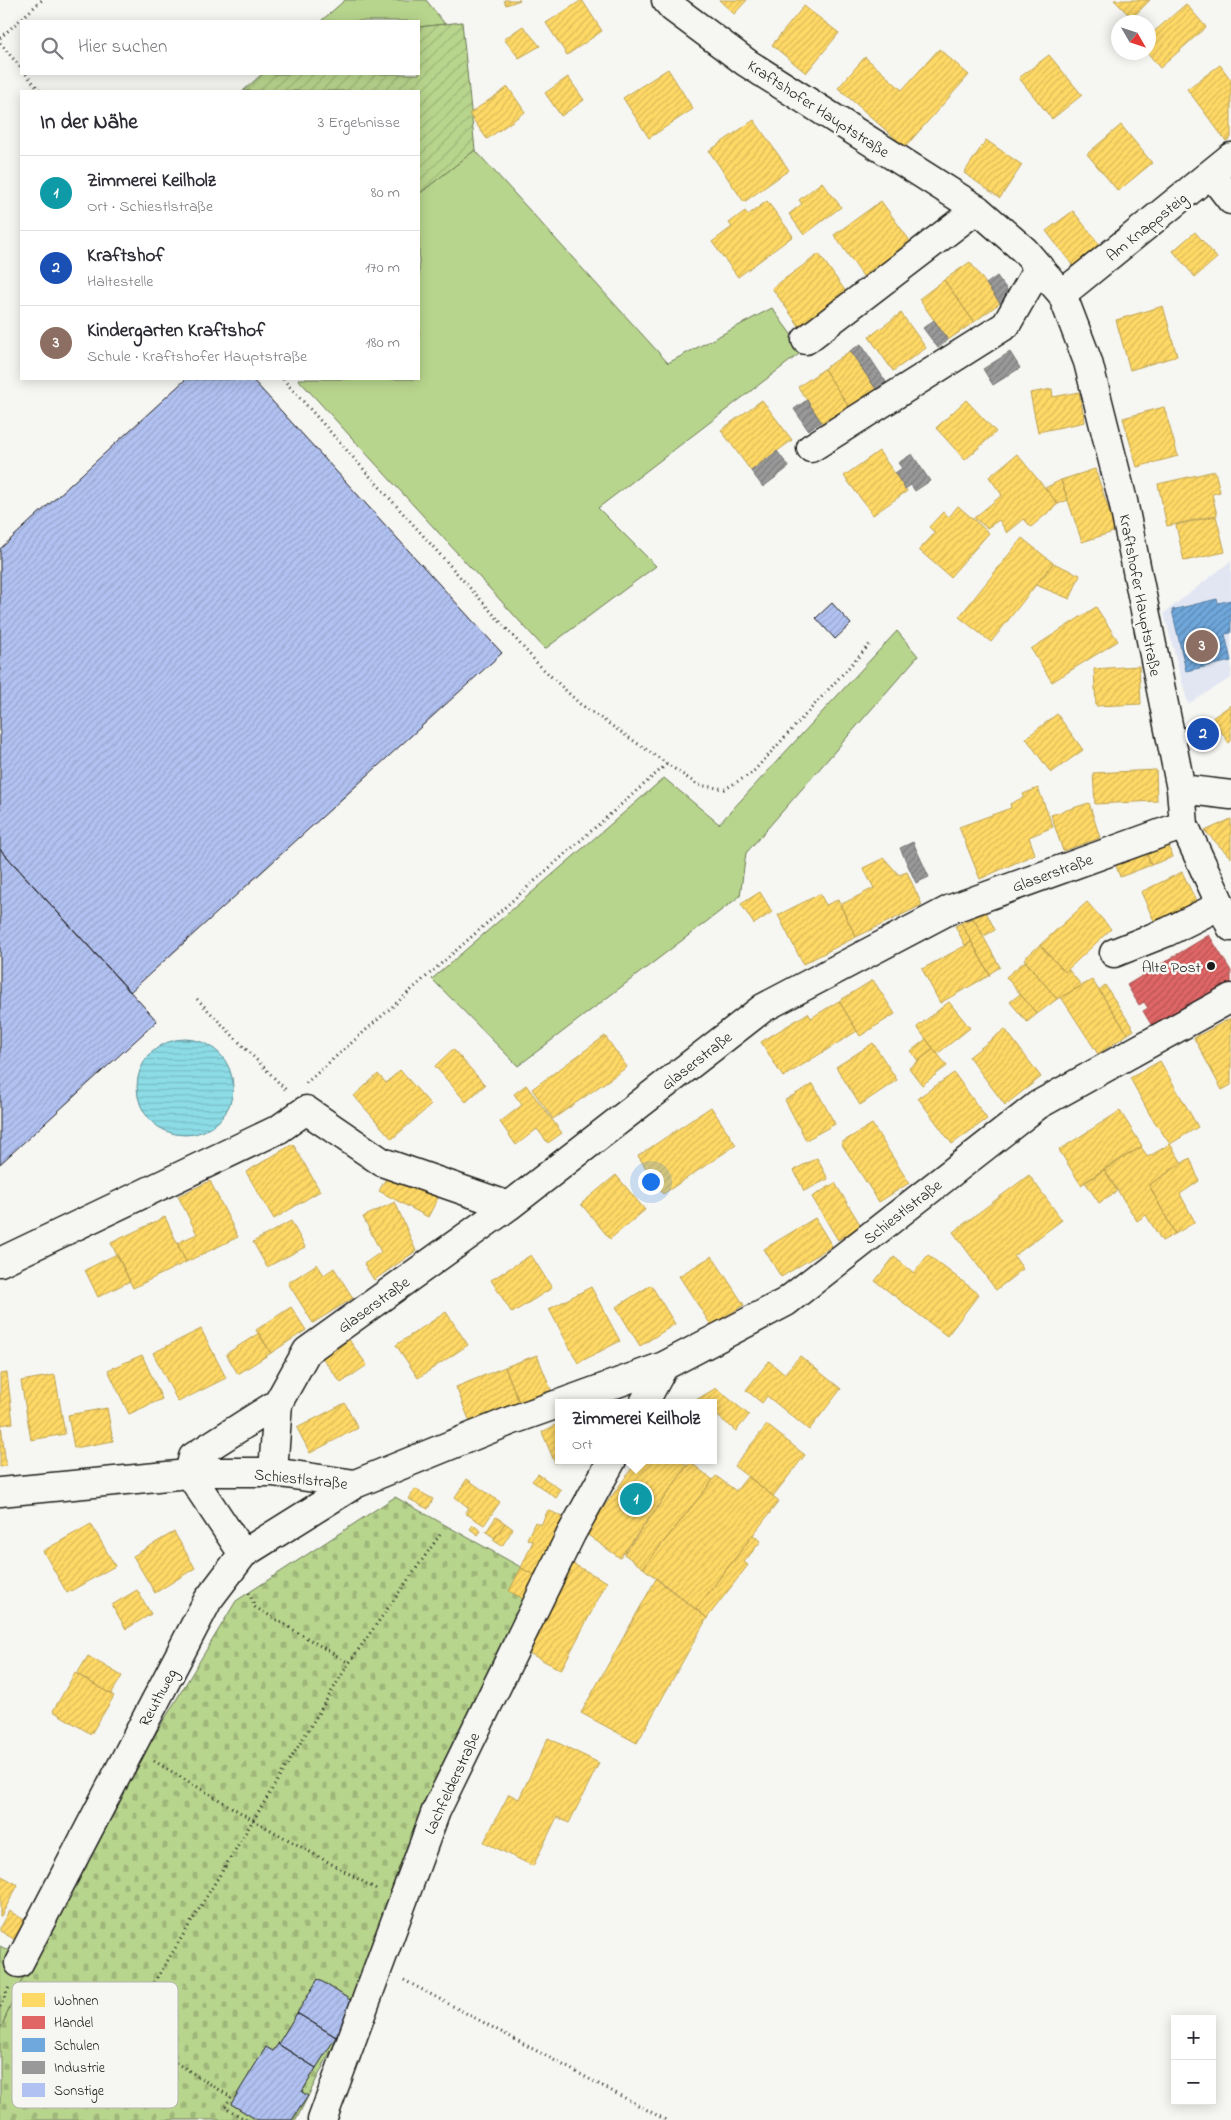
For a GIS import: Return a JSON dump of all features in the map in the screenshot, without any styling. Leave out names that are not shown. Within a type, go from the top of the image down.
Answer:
[{"type":"street","name":"Kraftshofer Hauptstraße","points":[[666,0],[673,8],[748,64],[977,209],[1024,250],[1062,294],[1088,362],[1123,500],[1181,789],[1184,825],[1226,916]]},
{"type":"street","points":[[1221,165],[1231,200]]},
{"type":"street","name":"Am Knappsteig","points":[[1062,294],[1221,165]]},
{"type":"street","points":[[806,340],[977,209]]},
{"type":"street","points":[[811,448],[1006,325],[1039,268]]},
{"type":"street","points":[[1181,789],[1231,795]]},
{"type":"street","name":"Glaserstraße","points":[[273,1472],[278,1402],[307,1351],[509,1206],[763,1008],[950,909],[1184,825]]},
{"type":"street","points":[[1114,953],[1167,932],[1226,916]]},
{"type":"street","name":"Schiestlstraße","points":[[573,1399],[664,1366],[786,1302],[1038,1105],[1231,998]]},
{"type":"street","points":[[0,1262],[279,1130],[299,1103],[382,1162],[509,1206]]},
{"type":"street","points":[[646,1399],[664,1366]]},
{"type":"street","name":"Glaserstraße","points":[[189,1473],[193,1457],[278,1402]]},
{"type":"street","name":"Schiestlstraße","points":[[0,1492],[189,1473],[273,1472],[355,1484],[510,1421],[555,1405]]},
{"type":"street","name":"Lachfelderstraße","points":[[322,2120],[436,1811],[571,1534],[610,1464]]},
{"type":"street","points":[[189,1473],[243,1554]]},
{"type":"street","name":"Reuthweg","points":[[19,1963],[208,1600],[243,1554],[355,1484]]},
{"type":"path","points":[[0,38],[42,0]]},
{"type":"path","points":[[0,43],[20,67]]},
{"type":"path","points":[[27,75],[39,90]]},
{"type":"path","points":[[284,380],[538,664],[580,704],[698,784],[725,789],[752,773],[872,642]]},
{"type":"path","points":[[197,999],[299,1103],[667,764]]},
{"type":"path","points":[[154,1982],[349,1663],[442,1532]]},
{"type":"path","points":[[243,1554],[249,1593],[255,1607],[349,1663]]},
{"type":"path","points":[[153,1760],[253,1820],[383,1892]]},
{"type":"path","points":[[378,1966],[666,2120]]},
{"type":"path","points":[[178,2064],[231,2097],[225,2107],[246,2120]]},
{"type":"shaded area","points":[[1231,561],[1231,678],[1188,704],[1164,613]]},
{"type":"green space","points":[[345,0],[426,0],[445,24],[420,27],[420,20],[322,20]]},
{"type":"green space","points":[[462,22],[475,150],[420,193],[420,90],[244,90],[261,75],[420,75],[420,27]]},
{"type":"green space","points":[[475,150],[668,363],[772,308],[803,351],[598,508],[656,566],[545,649],[299,380],[420,380],[420,193]]},
{"type":"green space","points":[[897,631],[918,656],[746,853],[740,896],[518,1066],[432,979],[664,778],[719,824]]},
{"type":"green space","points":[[395,1497],[542,1579],[355,2003],[296,2120],[0,2120],[0,2030],[12,2003],[12,2108],[178,2108],[178,1982],[21,1982],[30,1962],[141,1758],[236,1601]]},
{"type":"green space","points":[[0,1946],[30,1962],[21,1982],[12,1982],[12,2003],[0,2030]]},
{"type":"water","points":[[185,1039],[203,1043],[219,1053],[229,1069],[233,1087],[229,1105],[219,1121],[203,1131],[185,1135],[167,1131],[151,1121],[141,1105],[137,1087],[141,1069],[151,1053],[167,1043]]},
{"type":"building: Wohnen","points":[[504,0],[520,0],[506,5]]},
{"type":"building: Wohnen","points":[[582,0],[602,31],[567,55],[546,23]]},
{"type":"building: Wohnen","points":[[719,0],[747,0],[734,14]]},
{"type":"building: Wohnen","points":[[1114,0],[1150,0],[1135,15],[1129,15]]},
{"type":"building: Wohnen","points":[[1186,4],[1206,27],[1160,68],[1154,60],[1156,60],[1156,30]]},
{"type":"building: Wohnen","points":[[804,6],[839,33],[806,73],[772,45]]},
{"type":"building: Wohnen","points":[[523,26],[540,46],[519,58],[504,39]]},
{"type":"building: Wohnen","points":[[939,49],[969,75],[905,147],[838,88],[865,57],[902,90]]},
{"type":"building: Wohnen","points":[[1049,55],[1082,95],[1052,119],[1019,78]]},
{"type":"building: Wohnen","points":[[1220,65],[1231,80],[1231,138],[1226,141],[1187,89]]},
{"type":"building: Wohnen","points":[[668,69],[693,109],[649,138],[623,98]]},
{"type":"building: Wohnen","points":[[568,77],[584,100],[561,116],[545,93]]},
{"type":"building: Wohnen","points":[[508,87],[525,112],[487,139],[469,114]]},
{"type":"building: Wohnen","points":[[754,120],[789,170],[744,202],[709,151]]},
{"type":"building: Wohnen","points":[[1121,125],[1152,163],[1118,191],[1087,154]]},
{"type":"building: Wohnen","points":[[986,140],[1022,165],[1000,198],[964,173]]},
{"type":"building: Wohnen","points":[[822,182],[841,207],[804,235],[789,214],[802,204],[799,200]]},
{"type":"building: Wohnen","points":[[767,201],[793,236],[738,277],[712,242],[732,227],[729,223],[745,211],[748,215]]},
{"type":"building: Wohnen","points":[[881,201],[913,245],[865,279],[834,235]]},
{"type":"building: Wohnen","points":[[1073,211],[1100,245],[1073,266],[1046,231]]},
{"type":"building: Wohnen","points":[[1195,232],[1217,258],[1195,277],[1173,251]]},
{"type":"building: Wohnen","points":[[819,254],[849,296],[802,330],[772,288]]},
{"type":"building: Wohnen","points":[[970,262],[1000,303],[974,322],[944,280]]},
{"type":"building: Wohnen","points":[[944,280],[974,322],[948,340],[919,299]]},
{"type":"building: Wohnen","points":[[1163,306],[1177,356],[1130,370],[1116,320]]},
{"type":"building: Wohnen","points":[[901,313],[926,348],[893,371],[869,337]]},
{"type":"building: Wohnen","points":[[850,351],[878,392],[851,410],[824,369]]},
{"type":"building: Wohnen","points":[[824,369],[851,410],[825,427],[798,387]]},
{"type":"building: Wohnen","points":[[1052,389],[1053,397],[1079,392],[1085,422],[1038,432],[1030,393]]},
{"type":"building: Wohnen","points":[[762,400],[792,440],[751,471],[721,430]]},
{"type":"building: Wohnen","points":[[966,400],[996,432],[965,460],[936,428]]},
{"type":"building: Wohnen","points":[[1164,407],[1178,456],[1137,467],[1123,418]]},
{"type":"building: Wohnen","points":[[879,451],[907,491],[873,515],[844,476]]},
{"type":"building: Wohnen","points":[[1017,454],[1058,504],[1031,527],[1024,519],[1007,533],[999,520],[987,528],[974,518],[1002,495],[989,477]]},
{"type":"building: Wohnen","points":[[1095,469],[1116,531],[1082,542],[1061,480]]},
{"type":"building: Wohnen","points":[[1215,471],[1220,492],[1212,494],[1217,515],[1167,526],[1158,484]]},
{"type":"building: Wohnen","points":[[1061,480],[1068,500],[1058,504],[1045,488]]},
{"type":"building: Wohnen","points":[[958,506],[989,533],[950,577],[919,550],[935,533],[929,527],[943,512],[949,517]]},
{"type":"building: Wohnen","points":[[1216,516],[1225,552],[1184,561],[1176,525]]},
{"type":"building: Wohnen","points":[[1022,538],[1053,563],[991,642],[959,617]]},
{"type":"building: Wohnen","points":[[1053,563],[1080,575],[1070,599],[1036,585]]},
{"type":"building: Wohnen","points":[[1096,607],[1118,641],[1052,682],[1031,649]]},
{"type":"building: Wohnen","points":[[1139,666],[1141,704],[1096,706],[1094,669]]},
{"type":"building: Wohnen","points":[[1231,705],[1231,741],[1229,743],[1212,718]]},
{"type":"building: Wohnen","points":[[1057,714],[1083,750],[1051,773],[1026,738]]},
{"type":"building: Wohnen","points":[[1156,770],[1157,801],[1095,804],[1093,773]]},
{"type":"building: Wohnen","points":[[1038,788],[1053,827],[1029,837],[1035,854],[980,879],[959,827],[1011,808],[1010,804],[1024,797],[1023,794]]},
{"type":"building: Wohnen","points":[[1089,803],[1100,838],[1063,851],[1051,815]]},
{"type":"building: Wohnen","points":[[1231,819],[1231,858],[1205,831]]},
{"type":"building: Wohnen","points":[[1167,840],[1173,857],[1151,865],[1145,848]]},
{"type":"building: Wohnen","points":[[1145,848],[1151,865],[1120,877],[1114,860]]},
{"type":"building: Wohnen","points":[[884,858],[899,875],[907,872],[922,905],[856,937],[840,905],[874,888],[863,868]]},
{"type":"building: Wohnen","points":[[1182,872],[1197,903],[1155,923],[1141,892]]},
{"type":"building: Wohnen","points":[[760,892],[772,912],[754,924],[741,904]]},
{"type":"building: Wohnen","points":[[820,894],[826,905],[838,900],[856,937],[803,964],[778,915]]},
{"type":"building: Wohnen","points":[[1087,902],[1111,929],[1065,972],[1040,945]]},
{"type":"building: Wohnen","points":[[986,912],[995,930],[984,936],[973,918]]},
{"type":"building: Wohnen","points":[[973,918],[1000,967],[989,974],[961,923]]},
{"type":"building: Wohnen","points":[[961,923],[972,942],[965,945],[955,926]]},
{"type":"building: Wohnen","points":[[972,942],[990,975],[940,1003],[922,969]]},
{"type":"building: Wohnen","points":[[1040,945],[1065,972],[1068,969],[1082,986],[1057,999],[1024,959]]},
{"type":"building: Wohnen","points":[[1025,961],[1057,999],[1037,1014],[1006,977]]},
{"type":"building: Wohnen","points":[[873,980],[895,1014],[860,1036],[839,1001]]},
{"type":"building: Wohnen","points":[[1092,980],[1128,1034],[1098,1054],[1061,997]]},
{"type":"building: Wohnen","points":[[1105,985],[1134,1030],[1128,1034],[1099,990]]},
{"type":"building: Wohnen","points":[[1020,994],[1037,1014],[1027,1022],[1010,1002]]},
{"type":"building: Wohnen","points":[[839,1001],[857,1031],[783,1077],[761,1042],[808,1013],[811,1018]]},
{"type":"building: Wohnen","points":[[949,1002],[970,1028],[937,1054],[917,1027]]},
{"type":"building: Wohnen","points":[[1231,1018],[1231,1085],[1222,1090],[1194,1038]]},
{"type":"building: Wohnen","points":[[1005,1029],[1041,1077],[1005,1105],[969,1057]]},
{"type":"building: Wohnen","points":[[605,1036],[627,1067],[553,1119],[532,1089]]},
{"type":"building: Wohnen","points":[[926,1039],[934,1049],[918,1061],[911,1051]]},
{"type":"building: Wohnen","points":[[873,1043],[897,1080],[860,1105],[836,1067]]},
{"type":"building: Wohnen","points":[[453,1049],[485,1085],[466,1102],[435,1066]]},
{"type":"building: Wohnen","points":[[934,1049],[947,1066],[922,1085],[909,1068]]},
{"type":"building: Wohnen","points":[[1160,1061],[1198,1127],[1170,1144],[1150,1115],[1130,1078]]},
{"type":"building: Wohnen","points":[[400,1070],[431,1105],[392,1139],[354,1096],[378,1074],[386,1083]]},
{"type":"building: Wohnen","points":[[954,1073],[987,1119],[952,1144],[918,1098]]},
{"type":"building: Wohnen","points":[[813,1084],[835,1124],[806,1140],[785,1100]]},
{"type":"building: Wohnen","points":[[526,1085],[562,1133],[548,1143],[537,1129],[516,1145],[500,1122],[522,1105],[514,1094]]},
{"type":"building: Wohnen","points":[[711,1107],[736,1145],[663,1194],[638,1156]]},
{"type":"building: Wohnen","points":[[1120,1111],[1142,1146],[1081,1185],[1059,1150]]},
{"type":"building: Wohnen","points":[[872,1124],[909,1183],[879,1202],[841,1143]]},
{"type":"building: Wohnen","points":[[293,1144],[320,1191],[274,1219],[246,1172]]},
{"type":"building: Wohnen","points":[[1170,1144],[1182,1163],[1149,1185],[1175,1234],[1162,1241],[1146,1215],[1137,1221],[1104,1169],[1141,1147],[1148,1157]]},
{"type":"building: Wohnen","points":[[817,1158],[828,1179],[804,1191],[794,1170]]},
{"type":"building: Wohnen","points":[[1190,1158],[1199,1181],[1180,1194],[1195,1222],[1175,1234],[1149,1185]]},
{"type":"building: Wohnen","points":[[1104,1169],[1117,1191],[1099,1203],[1085,1182]]},
{"type":"building: Wohnen","points":[[390,1171],[439,1196],[428,1217],[379,1191]]},
{"type":"building: Wohnen","points":[[616,1175],[645,1210],[610,1239],[581,1204]]},
{"type":"building: Wohnen","points":[[1029,1175],[1062,1220],[1014,1256],[1023,1269],[996,1290],[953,1232]]},
{"type":"building: Wohnen","points":[[210,1181],[238,1237],[186,1262],[177,1243],[197,1234],[178,1196]]},
{"type":"building: Wohnen","points":[[835,1183],[861,1226],[838,1240],[812,1197]]},
{"type":"building: Wohnen","points":[[395,1202],[416,1251],[374,1280],[364,1264],[381,1252],[363,1217]]},
{"type":"building: Wohnen","points":[[165,1217],[186,1262],[133,1288],[111,1243]]},
{"type":"building: Wohnen","points":[[815,1218],[832,1246],[781,1277],[764,1249]]},
{"type":"building: Wohnen","points":[[291,1221],[305,1247],[267,1267],[253,1242]]},
{"type":"building: Wohnen","points":[[117,1254],[130,1281],[98,1297],[85,1270]]},
{"type":"building: Wohnen","points":[[531,1255],[552,1288],[512,1313],[491,1280]]},
{"type":"building: Wohnen","points":[[928,1255],[979,1294],[947,1336],[875,1281],[894,1257],[914,1273]]},
{"type":"building: Wohnen","points":[[712,1256],[744,1305],[711,1325],[679,1276]]},
{"type":"building: Wohnen","points":[[317,1264],[324,1275],[334,1268],[353,1298],[313,1323],[288,1283]]},
{"type":"building: Wohnen","points":[[651,1285],[675,1324],[640,1346],[616,1307]]},
{"type":"building: Wohnen","points":[[591,1287],[620,1341],[578,1363],[549,1309]]},
{"type":"building: Wohnen","points":[[291,1307],[306,1330],[271,1353],[256,1330]]},
{"type":"building: Wohnen","points":[[446,1312],[468,1345],[418,1378],[396,1345]]},
{"type":"building: Wohnen","points":[[201,1329],[226,1378],[178,1402],[153,1353]]},
{"type":"building: Wohnen","points":[[259,1333],[271,1353],[238,1374],[226,1354]]},
{"type":"building: Wohnen","points":[[347,1337],[367,1365],[341,1383],[321,1356]]},
{"type":"building: Wohnen","points":[[142,1355],[162,1399],[129,1414],[108,1370]]},
{"type":"building: Wohnen","points":[[537,1355],[551,1390],[519,1402],[505,1367]]},
{"type":"building: Wohnen","points":[[800,1356],[841,1389],[809,1430],[767,1396],[762,1403],[746,1390],[769,1361],[784,1374]]},
{"type":"building: Wohnen","points":[[505,1367],[519,1402],[470,1422],[456,1387]]},
{"type":"building: Wohnen","points":[[7,1373],[13,1423],[0,1425],[0,1374]]},
{"type":"building: Wohnen","points":[[55,1375],[65,1434],[31,1440],[21,1381]]},
{"type":"building: Wohnen","points":[[716,1388],[749,1415],[736,1431],[717,1415],[717,1399],[698,1399]]},
{"type":"building: Wohnen","points":[[345,1403],[358,1428],[310,1453],[297,1428]]},
{"type":"building: Wohnen","points":[[107,1408],[113,1441],[74,1448],[68,1415]]},
{"type":"building: Wohnen","points":[[0,1425],[6,1466],[0,1467]]},
{"type":"building: Wohnen","points":[[767,1425],[805,1455],[773,1496],[734,1466]]},
{"type":"building: Wohnen","points":[[555,1426],[555,1463],[542,1432]]},
{"type":"building: Wohnen","points":[[635,1464],[685,1464],[687,1466],[620,1558],[585,1533]]},
{"type":"building: Wohnen","points":[[689,1464],[693,1464],[713,1480],[643,1568],[624,1554]]},
{"type":"building: Wohnen","points":[[538,1474],[561,1490],[556,1498],[532,1481]]},
{"type":"building: Wohnen","points":[[716,1476],[736,1491],[748,1476],[779,1501],[696,1609],[643,1568]]},
{"type":"building: Wohnen","points":[[467,1479],[500,1502],[484,1525],[465,1513],[469,1508],[455,1497]]},
{"type":"building: Wohnen","points":[[415,1489],[433,1499],[428,1509],[409,1499]]},
{"type":"building: Wohnen","points":[[548,1510],[567,1519],[539,1578],[521,1568],[533,1541],[527,1539],[535,1522],[541,1525]]},
{"type":"building: Wohnen","points":[[496,1517],[505,1523],[495,1538],[486,1532]]},
{"type":"building: Wohnen","points":[[505,1523],[513,1529],[502,1546],[493,1540]]},
{"type":"building: Wohnen","points":[[91,1524],[115,1566],[67,1593],[43,1551]]},
{"type":"building: Wohnen","points":[[473,1525],[481,1531],[478,1535],[470,1529]]},
{"type":"building: Wohnen","points":[[174,1532],[195,1568],[155,1593],[133,1556]]},
{"type":"building: Wohnen","points":[[753,1535],[761,1541],[744,1562],[748,1565],[707,1618],[696,1609]]},
{"type":"building: Wohnen","points":[[573,1564],[607,1582],[561,1670],[527,1652]]},
{"type":"building: Wohnen","points":[[521,1568],[542,1579],[529,1602],[509,1591]]},
{"type":"building: Wohnen","points":[[656,1579],[707,1618],[637,1743],[581,1713]]},
{"type":"building: Wohnen","points":[[137,1590],[151,1614],[126,1629],[112,1605]]},
{"type":"building: Wohnen","points":[[88,1656],[122,1676],[111,1694],[77,1674]]},
{"type":"building: Wohnen","points":[[75,1673],[114,1696],[91,1734],[53,1711]]},
{"type":"building: Wohnen","points":[[548,1738],[599,1763],[569,1823],[557,1817],[533,1866],[484,1842],[509,1794],[519,1799]]},
{"type":"building: Wohnen","points":[[0,1875],[18,1885],[1,1916],[0,1916]]},
{"type":"building: Wohnen","points":[[9,1911],[30,1923],[19,1942],[0,1931],[0,1927]]},
{"type":"building: Handel","points":[[1209,935],[1231,971],[1231,985],[1155,1031],[1143,1011],[1148,1008],[1144,1002],[1139,1005],[1127,985]]},
{"type":"building: Schulen","points":[[1217,599],[1218,603],[1231,600],[1231,633],[1225,634],[1231,661],[1186,671],[1172,610]]},
{"type":"building: Industrie","points":[[997,276],[1011,295],[1000,303],[986,284]]},
{"type":"building: Industrie","points":[[934,320],[948,340],[938,348],[923,328]]},
{"type":"building: Industrie","points":[[861,344],[888,385],[878,392],[850,351]]},
{"type":"building: Industrie","points":[[1010,352],[1020,368],[993,385],[983,369]]},
{"type":"building: Industrie","points":[[807,400],[821,422],[808,430],[794,409]]},
{"type":"building: Industrie","points":[[777,451],[789,467],[763,487],[751,471]]},
{"type":"building: Industrie","points":[[912,454],[930,481],[915,491],[911,485],[905,489],[895,473],[902,468],[898,463]]},
{"type":"building: Industrie","points":[[913,842],[929,877],[916,883],[900,848]]},
{"type":"building: Sonstige","points":[[185,380],[253,380],[502,653],[130,992],[0,849],[0,549]]},
{"type":"building: Sonstige","points":[[832,603],[851,624],[835,639],[816,618]]},
{"type":"building: Sonstige","points":[[0,849],[157,1021],[0,1164]]},
{"type":"building: Sonstige","points":[[318,1979],[355,2003],[336,2037],[297,2013]]},
{"type":"building: Sonstige","points":[[297,2013],[336,2037],[316,2068],[278,2044]]},
{"type":"building: Sonstige","points":[[278,2044],[316,2068],[302,2092],[308,2096],[292,2120],[257,2120],[231,2104],[266,2047],[273,2051]]},
{"type":"place","name":"Kindergarten Kraftshof","points":[[1202,646]]},
{"type":"place","name":"Kraftshof","points":[[1203,734]]},
{"type":"place","name":"Alte Post","points":[[1211,966]]},
{"type":"place","name":"Zimmerei Keilholz","points":[[636,1499]]}]
